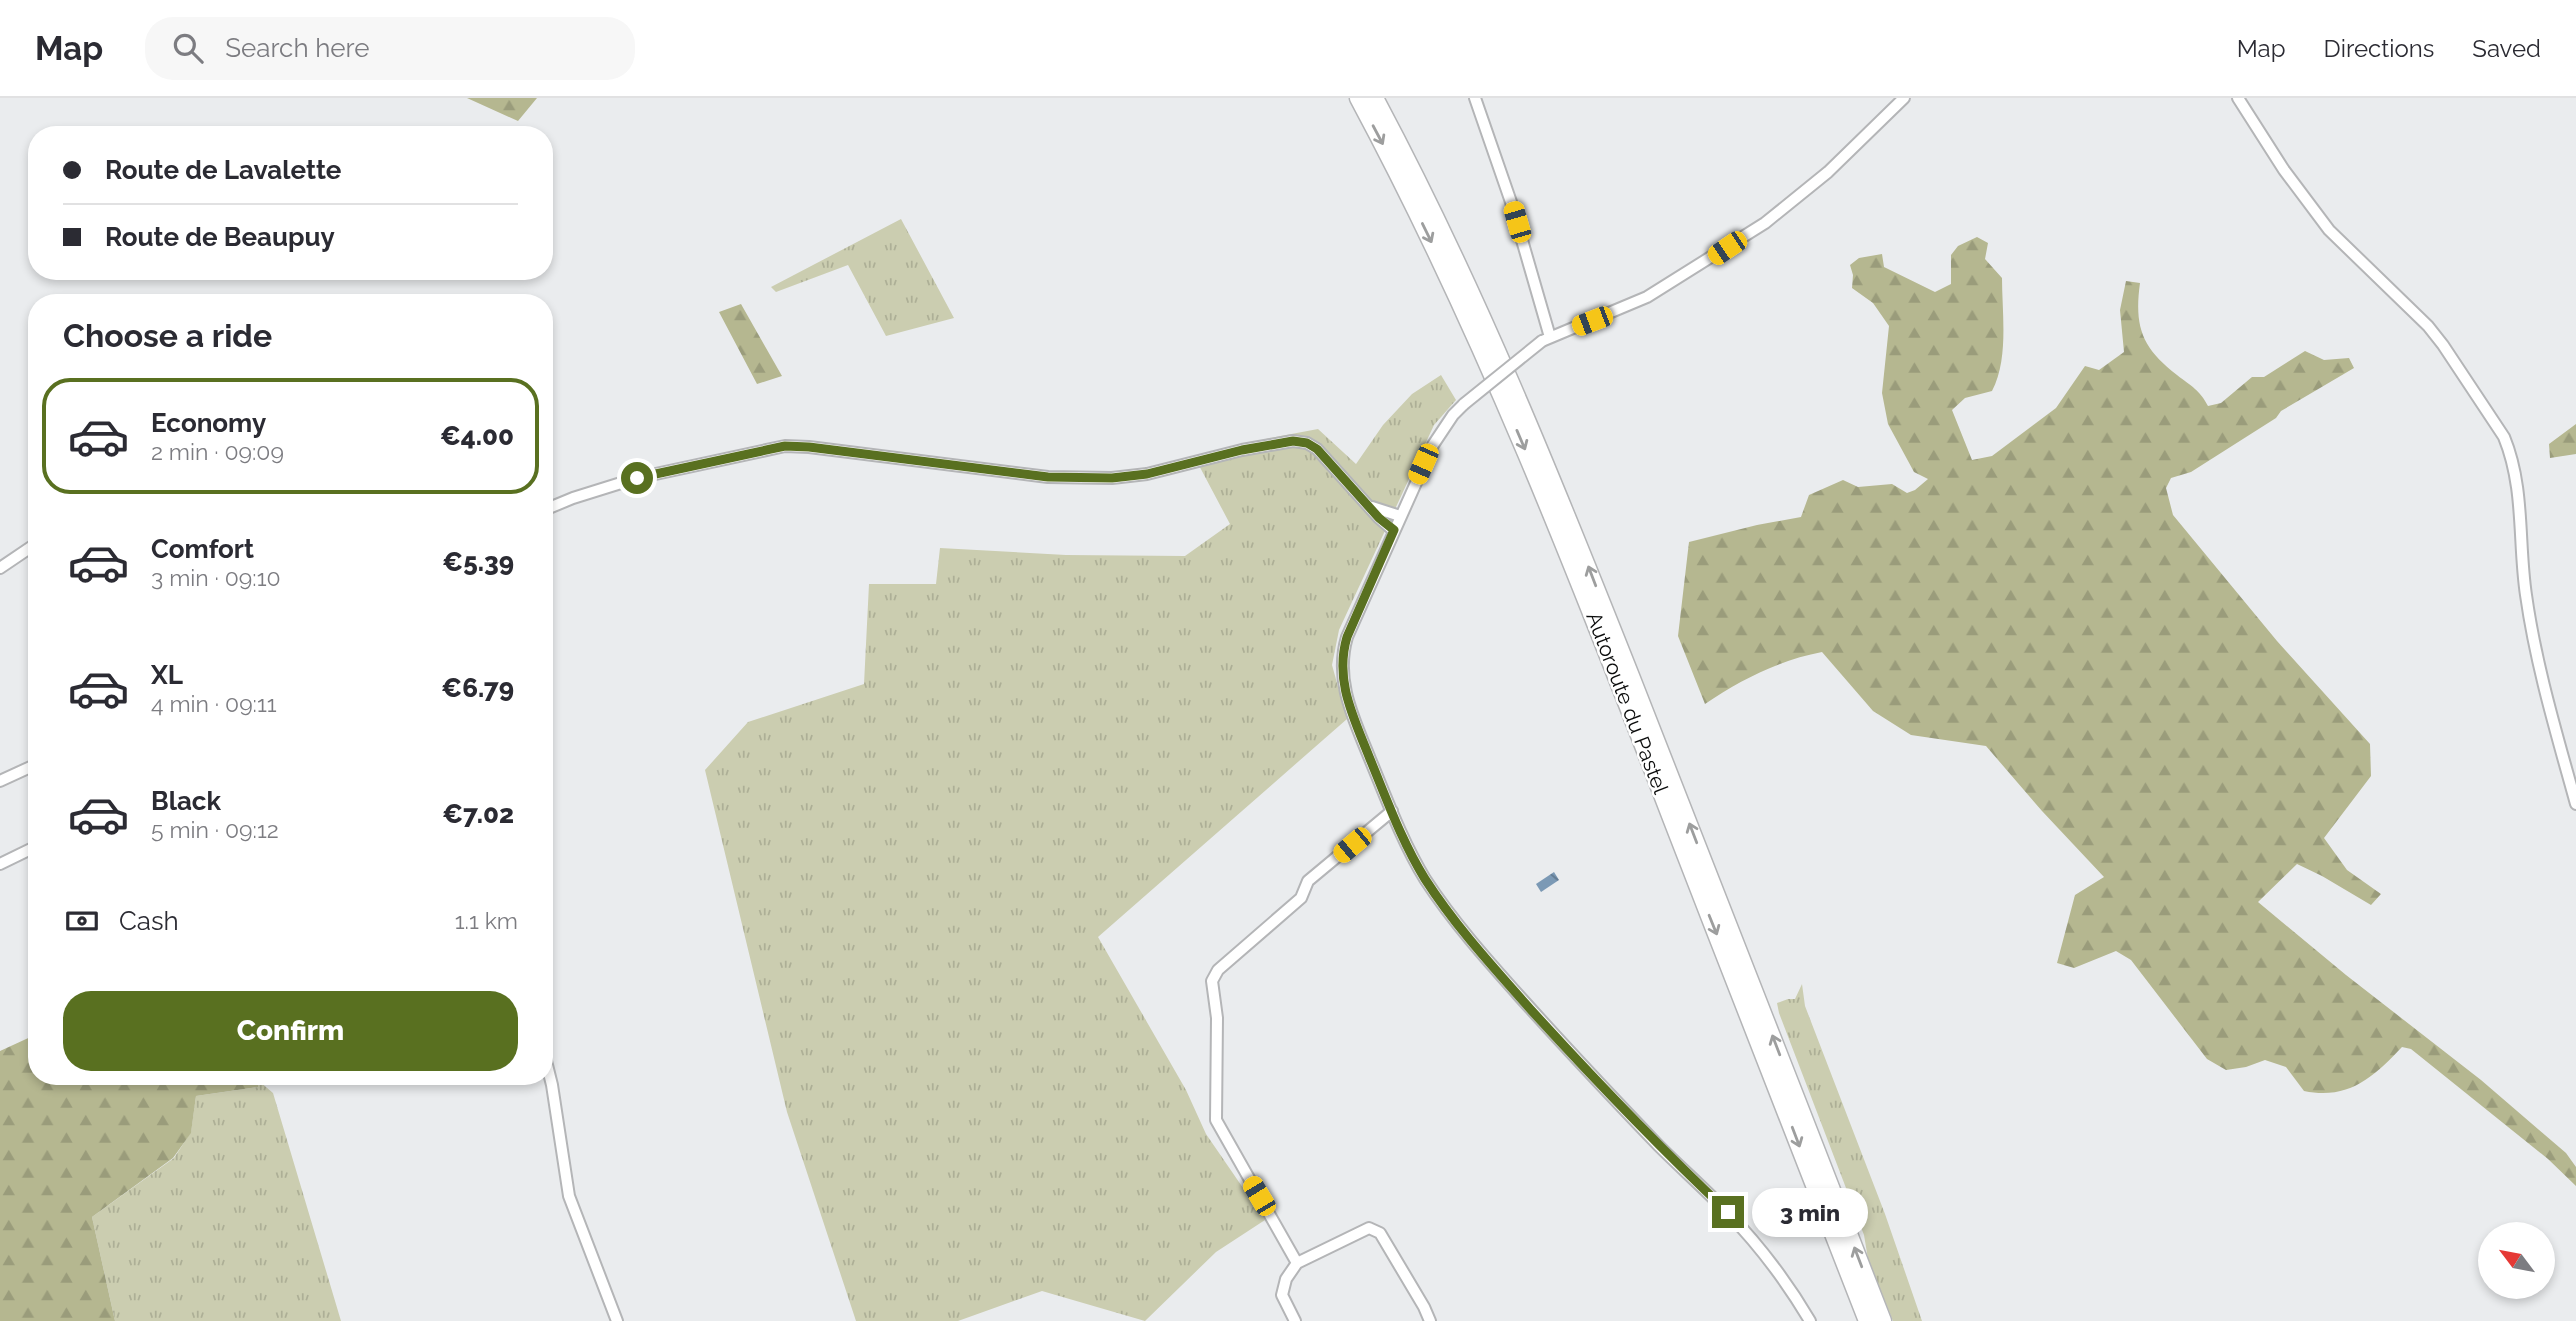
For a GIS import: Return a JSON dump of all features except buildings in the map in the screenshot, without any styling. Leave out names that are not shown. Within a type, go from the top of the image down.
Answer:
[{"type":"highway","name":"Autoroute du Pastel","points":[[1358,98],[1398,171],[1500,391],[1603,641],[1867,1321]]},
{"type":"highway","name":"Autoroute du Pastel","points":[[1375,98],[1471,291],[1550,472],[1883,1321]]},
{"type":"street","points":[[1475,98],[1511,202],[1546,339]]},
{"type":"street","points":[[1810,1321],[1793,1291],[1762,1251],[1728,1212],[1661,1148],[1570,1052],[1468,939],[1425,879],[1402,838],[1354,721],[1342,675],[1342,654],[1347,637],[1433,445],[1442,429],[1464,404],[1546,339],[1613,313],[1673,282],[1765,223],[1797,198],[1904,98]]},
{"type":"street","points":[[2238,98],[2284,170],[2329,230],[2427,326],[2443,345],[2504,437],[2511,454],[2519,490],[2525,592],[2534,645],[2576,804]]},
{"type":"street","points":[[553,506],[637,478],[785,446],[1048,477],[1112,478],[1147,474],[1242,450],[1293,441],[1307,443],[1317,449],[1388,527],[1394,530]]},
{"type":"street","points":[[1369,506],[1400,516]]},
{"type":"street","points":[[0,568],[28,548]]},
{"type":"street","points":[[0,781],[28,768]]},
{"type":"street","points":[[1297,1263],[1216,1120],[1217,1018],[1212,981],[1218,970],[1301,898],[1308,881],[1392,811]]},
{"type":"street","points":[[0,864],[28,850]]},
{"type":"street","points":[[552,1085],[569,1196],[617,1321]]},
{"type":"street","points":[[1295,1321],[1282,1295],[1286,1279],[1297,1263],[1369,1228],[1380,1233],[1430,1321]]},
{"type":"green space","points":[[467,98],[537,98],[518,121]]},
{"type":"green space","points":[[901,219],[954,318],[886,336],[848,265],[776,292],[771,287]]},
{"type":"green space","points":[[1977,237],[1988,243],[1985,259],[2002,278],[2003,350],[1992,391],[1965,398],[1952,410],[1972,460],[1992,456],[2056,408],[2085,366],[2099,370],[2124,352],[2120,310],[2126,281],[2140,283],[2138,312],[2148,346],[2165,365],[2198,392],[2208,406],[2221,403],[2252,377],[2264,377],[2305,351],[2324,360],[2349,358],[2354,368],[2281,411],[2276,418],[2191,472],[2171,478],[2166,488],[2173,515],[2277,641],[2370,744],[2371,776],[2324,838],[2347,870],[2381,894],[2371,905],[2297,864],[2258,902],[2346,975],[2481,1080],[2566,1153],[2576,1167],[2576,1186],[2548,1159],[2411,1049],[2402,1047],[2370,1077],[2347,1089],[2320,1093],[2304,1091],[2286,1067],[2265,1060],[2226,1070],[2207,1059],[2131,960],[2116,951],[2074,968],[2057,963],[2075,895],[2104,877],[1986,746],[1911,735],[1873,711],[1822,652],[1761,672],[1705,704],[1678,636],[1689,542],[1801,517],[1809,495],[1843,480],[1858,487],[1892,484],[1907,493],[1928,479],[1914,472],[1888,424],[1882,393],[1889,326],[1873,303],[1852,288],[1853,275],[1850,265],[1859,258],[1882,254],[1884,267],[1935,292],[1951,284],[1951,255],[1958,246]]},
{"type":"green space","points":[[741,304],[782,376],[757,384],[719,312]]},
{"type":"green space","points":[[1441,375],[1456,400],[1434,425],[1339,630],[1332,665],[1347,719],[1098,937],[1186,1090],[1206,1134],[1265,1220],[1216,1252],[1145,1321],[1042,1291],[958,1321],[856,1321],[787,1112],[705,770],[748,722],[864,684],[869,584],[936,584],[940,548],[1066,555],[1185,556],[1230,524],[1194,456],[1318,429],[1356,464],[1383,425],[1412,394]]},
{"type":"green space","points":[[2576,424],[2576,454],[2550,458],[2549,444]]},
{"type":"green space","points":[[1802,984],[1805,1006],[1885,1214],[1922,1321],[1893,1321],[1868,1259],[1864,1235],[1779,1013],[1777,1003],[1795,999]]},
{"type":"green space","points":[[28,1038],[28,1085],[258,1085],[196,1096],[191,1133],[173,1158],[92,1217],[115,1321],[0,1321],[0,1051]]},
{"type":"green space","points":[[264,1085],[273,1093],[341,1321],[115,1321],[92,1217],[174,1158],[191,1132],[196,1096]]},
{"type":"water","points":[[1554,872],[1559,880],[1541,892],[1536,884]]},
{"type":"route","points":[[637,478],[785,446],[1048,477],[1112,478],[1147,474],[1242,450],[1293,441],[1307,443],[1317,449],[1379,518],[1394,530],[1353,620],[1342,654],[1342,675],[1354,721],[1402,838],[1425,879],[1468,939],[1661,1148],[1728,1212]]}]
